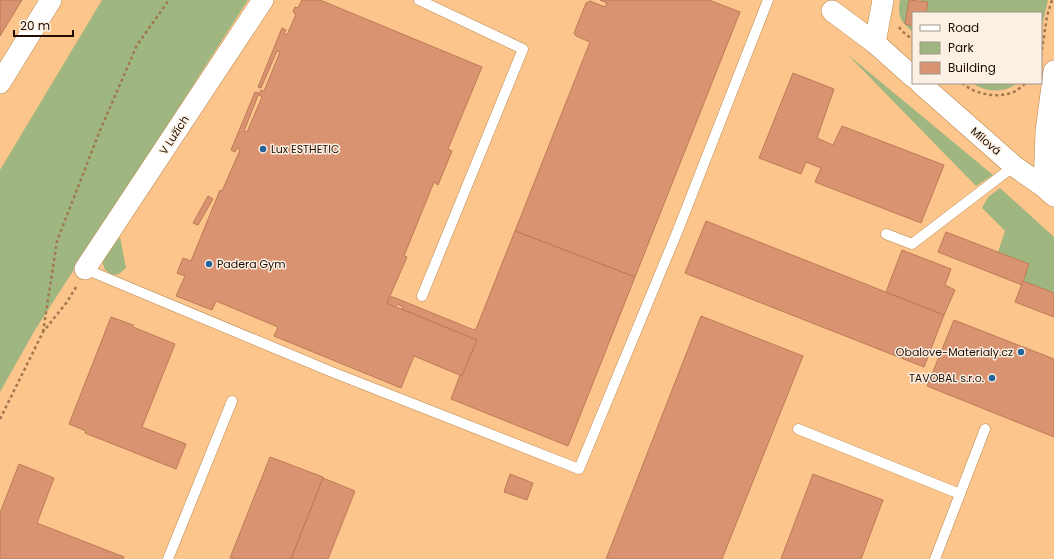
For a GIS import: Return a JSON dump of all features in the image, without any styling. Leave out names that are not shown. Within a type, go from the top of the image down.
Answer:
[{"type":"street","points":[[0,83],[51,0]]},
{"type":"street","name":"V Lužích","points":[[85,269],[263,0]]},
{"type":"street","points":[[875,44],[883,0]]},
{"type":"street","points":[[832,11],[875,44],[912,76]]},
{"type":"street","points":[[1049,192],[1046,132],[1054,71]]},
{"type":"street","name":"Mílová","points":[[921,84],[1014,166],[1049,192]]},
{"type":"lane","points":[[419,0],[523,49],[422,296]]},
{"type":"lane","points":[[85,269],[332,372],[579,469],[678,230],[768,0]]},
{"type":"lane","points":[[886,234],[912,244],[1014,166]]},
{"type":"lane","points":[[168,559],[232,401]]},
{"type":"lane","points":[[798,429],[960,494]]},
{"type":"lane","points":[[935,559],[985,429]]},
{"type":"path","points":[[43,332],[56,241],[99,133],[137,45],[170,0]]},
{"type":"path","points":[[1042,50],[1052,0]]},
{"type":"path","points":[[964,84],[976,92],[1002,95],[1016,91],[1025,84]]},
{"type":"path","points":[[0,419],[43,332],[67,302],[85,269]]},
{"type":"green space","points":[[102,0],[248,0],[35,330],[0,392],[0,170]]},
{"type":"green space","points":[[900,0],[909,0],[905,24],[912,26],[912,31],[905,25],[901,19],[899,11]]},
{"type":"green space","points":[[918,0],[1048,0],[1042,26],[1042,12],[926,12],[928,2]]},
{"type":"green space","points":[[847,54],[993,175],[976,186]]},
{"type":"green space","points":[[974,84],[1016,84],[1007,89],[1001,90],[989,90]]},
{"type":"green space","points":[[1000,188],[1054,237],[1054,293],[1023,281],[1029,264],[998,252],[1005,231],[982,208],[988,197]]},
{"type":"green space","points":[[120,237],[126,268],[119,274],[112,275],[105,270],[102,261]]},
{"type":"building","points":[[0,0],[22,0],[0,36]]},
{"type":"building","points":[[302,0],[320,0],[482,67],[448,149],[452,151],[438,185],[434,182],[404,256],[407,257],[387,303],[477,340],[462,376],[414,356],[401,388],[274,336],[278,327],[216,301],[212,310],[176,296],[185,276],[177,273],[183,258],[191,261],[220,190],[222,191],[240,150],[237,148],[235,152],[231,150],[255,92],[259,93],[244,131],[247,132],[262,97],[259,95],[261,90],[264,91],[280,52],[277,51],[261,88],[258,87],[282,28],[286,30],[284,33],[287,35],[296,14],[293,12],[295,7],[298,8]]},
{"type":"building","points":[[600,0],[709,0],[740,12],[635,277],[515,231],[590,42],[576,36],[574,33],[586,3],[590,1],[605,7],[607,3]]},
{"type":"building","points":[[909,0],[928,2],[926,12],[912,12],[912,26],[905,24]]},
{"type":"building","points":[[793,73],[834,89],[817,138],[833,145],[842,126],[944,165],[921,223],[815,182],[821,168],[806,162],[801,174],[759,158]]},
{"type":"building","points":[[208,196],[213,199],[198,225],[193,223]]},
{"type":"building","points":[[706,221],[944,315],[924,367],[685,273]]},
{"type":"building","points":[[515,231],[635,277],[568,446],[451,399],[460,375],[462,376],[477,340],[402,309],[403,307],[397,304],[395,307],[387,303],[389,297],[393,297],[474,330],[476,329]]},
{"type":"building","points":[[946,232],[1029,264],[1022,285],[938,252]]},
{"type":"building","points":[[902,250],[951,269],[945,285],[955,290],[944,315],[886,292]]},
{"type":"building","points":[[1023,281],[1054,293],[1054,317],[1015,302]]},
{"type":"building","points":[[701,316],[803,356],[722,559],[606,559]]},
{"type":"building","points":[[111,317],[175,344],[142,427],[186,444],[176,469],[85,433],[86,431],[69,424]]},
{"type":"building","name":"TAVOBAL s.r.o.","points":[[954,320],[1054,359],[1054,437],[927,386]]},
{"type":"building","points":[[270,457],[323,477],[291,559],[230,558]]},
{"type":"building","points":[[19,464],[54,478],[37,523],[124,557],[123,559],[0,559],[0,513]]},
{"type":"building","points":[[510,474],[533,483],[527,500],[504,492]]},
{"type":"building","points":[[813,474],[883,500],[861,559],[781,559]]},
{"type":"building","points":[[323,478],[355,491],[328,559],[291,559]]},
{"type":"place","name":"Lux ESTHETIC","points":[[263,149]]},
{"type":"place","name":"Padera Gym","points":[[209,264]]},
{"type":"place","name":"Obalove-Materialy.cz","points":[[1021,352]]},
{"type":"place","name":"TAVOBAL s.r.o.","points":[[992,378]]}]
